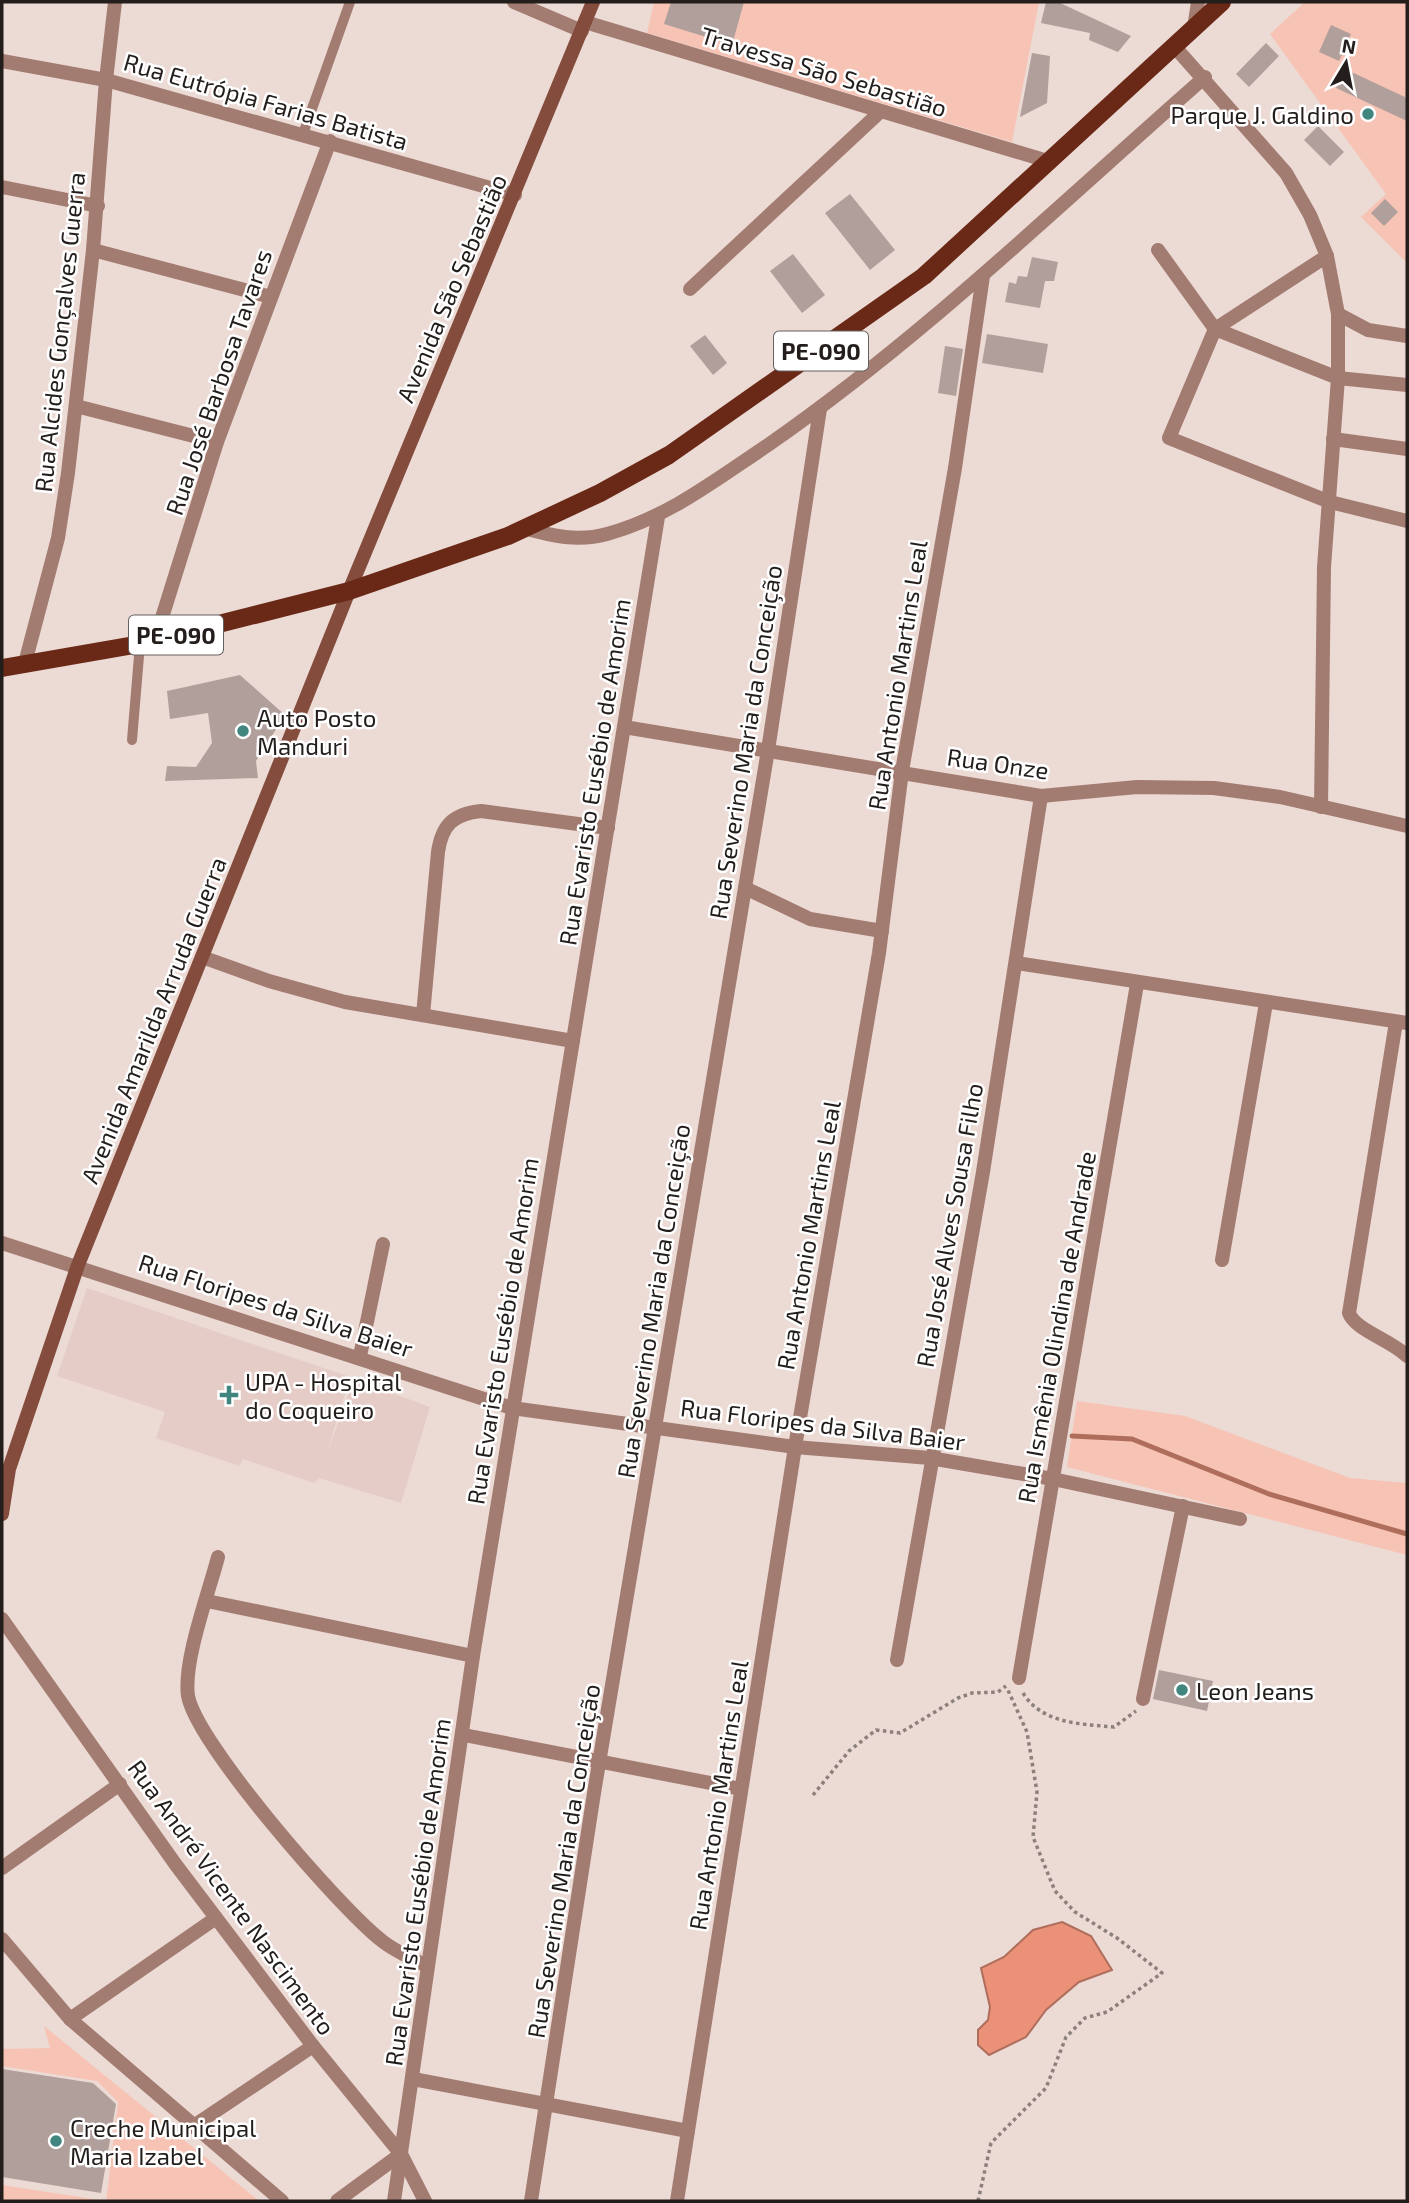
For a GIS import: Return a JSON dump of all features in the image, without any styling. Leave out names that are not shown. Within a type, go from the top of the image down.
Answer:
[{"type":"main road","name":"Avenida São Sebastião","points":[[349,591],[593,2]]},
{"type":"main road","name":"PE-090","points":[[2,668],[148,642],[349,591],[524,528],[600,493],[668,455],[815,355],[924,276],[1222,2]]},
{"type":"main road","name":"Avenida Amarilda Arruda Guerra","points":[[5,1473],[78,1265],[349,591]]},
{"type":"main road","points":[[2,1514],[5,1473]]},
{"type":"street","name":"Rua Alcides Gonçalves Guerra","points":[[25,663],[58,538],[93,250],[106,80],[116,2]]},
{"type":"street","name":"Travessa São Sebastião","points":[[514,2],[583,27],[1051,162]]},
{"type":"street","points":[[1194,28],[1198,2]]},
{"type":"street","points":[[1174,46],[1205,77],[1286,173],[1310,215],[1327,256],[1338,314],[1338,378],[1324,567],[1321,807]]},
{"type":"street","name":"Rua Eutrópia Farias Batista","points":[[2,61],[106,80],[515,195]]},
{"type":"street","points":[[524,528],[556,537],[582,538],[606,535],[658,517],[820,409],[914,337],[1205,77]]},
{"type":"street","points":[[690,289],[880,112]]},
{"type":"street","name":"Rua José Barbosa Tavares","points":[[148,642],[217,442],[330,141]]},
{"type":"street","points":[[2,187],[97,206]]},
{"type":"street","points":[[93,250],[271,297]]},
{"type":"street","points":[[1158,250],[1215,329],[1338,378],[1407,385]]},
{"type":"street","points":[[1327,256],[1215,329],[1169,438],[1330,502],[1407,521]]},
{"type":"street","name":"Rua Antonio Martins Leal","points":[[677,2201],[794,1447],[882,932],[902,771],[955,468],[983,276]]},
{"type":"street","points":[[1338,314],[1368,330],[1407,336]]},
{"type":"street","points":[[75,406],[217,442]]},
{"type":"street","name":"Rua Severino Maria da Conceição","points":[[531,2201],[600,1761],[768,750],[820,409]]},
{"type":"street","points":[[1333,439],[1407,449]]},
{"type":"street","name":"Rua Evaristo Eusébio de Amorim","points":[[394,2201],[427,1966],[464,1735],[473,1656],[658,517]]},
{"type":"street","name":"Rua Onze","points":[[624,726],[1041,796],[1137,788],[1214,788],[1280,797],[1407,826]]},
{"type":"street","name":"Rua José Alves Sousa Filho","points":[[897,1660],[930,1458],[972,1237],[1041,796]]},
{"type":"street","points":[[423,1016],[438,852],[441,832],[450,820],[467,812],[481,811],[608,828]]},
{"type":"street","points":[[745,888],[810,919],[882,932]]},
{"type":"street","points":[[202,957],[309,993],[423,1016],[573,1041]]},
{"type":"street","points":[[1016,963],[1137,984],[1402,1023],[1349,1301],[1352,1322],[1385,1338],[1407,1356]]},
{"type":"street","name":"Rua Ismênia Olindina de Andrade","points":[[1019,1678],[1137,984]]},
{"type":"street","points":[[1222,1260],[1266,1003]]},
{"type":"street","name":"Rua Floripes da Silva Baier","points":[[2,1243],[360,1356],[512,1408],[794,1447],[930,1458],[1053,1479],[1240,1519]]},
{"type":"street","points":[[360,1356],[383,1244]]},
{"type":"street","points":[[1142,1701],[1183,1506]]},
{"type":"street","points":[[218,1557],[189,1667],[188,1696],[199,1723],[217,1754],[349,1910],[381,1940],[427,1966]]},
{"type":"street","points":[[207,1601],[473,1656]]},
{"type":"street","name":"Rua André Vicente Nascimento","points":[[2,1619],[216,1918],[313,2046],[401,2154],[425,2201]]},
{"type":"street","points":[[464,1735],[741,1789]]},
{"type":"street","points":[[2,1868],[120,1784]]},
{"type":"street","points":[[69,2019],[216,1918]]},
{"type":"street","points":[[2,1939],[69,2019],[192,2127],[282,2201]]},
{"type":"street","points":[[192,2127],[313,2046]]},
{"type":"street","points":[[413,2079],[688,2131]]},
{"type":"street","points":[[337,2201],[401,2154]]},
{"type":"lane","points":[[303,134],[350,2]]},
{"type":"lane","points":[[132,740],[148,642]]},
{"type":"path","points":[[1019,1678],[1024,1696],[1042,1713],[1075,1724],[1114,1727],[1133,1714],[1142,1701]]},
{"type":"path","points":[[813,1795],[849,1751],[876,1730],[900,1732],[958,1698],[972,1693],[998,1692],[1006,1686],[1027,1732],[1037,1792],[1033,1837],[1055,1891],[1075,1912],[1117,1938],[1162,1973],[1107,2012],[1085,2018],[1066,2037],[1046,2088],[991,2143],[978,2201]]},
{"type":"shaded area","points":[[654,2],[1039,2],[1012,142],[647,33]]},
{"type":"shaded area","name":"Parque J. Galdino","points":[[1305,2],[1407,2],[1407,263],[1361,217],[1386,194],[1270,34]]},
{"type":"shaded area","name":"UPA - Hospital do Coqueiro","points":[[87,1288],[350,1377],[327,1453],[354,1379],[430,1407],[401,1503],[319,1478],[314,1483],[243,1459],[240,1466],[156,1438],[165,1412],[57,1376]]},
{"type":"shaded area","points":[[1077,1401],[1185,1416],[1350,1478],[1407,1483],[1407,1555],[1067,1467]]},
{"type":"shaded area","points":[[1062,1922],[1091,1936],[1112,1970],[1079,1982],[1046,2010],[1026,2037],[989,2055],[978,2045],[978,2030],[988,2020],[990,2007],[981,1968],[1004,1957],[1033,1930]]},
{"type":"shaded area","points":[[44,2026],[259,2201],[106,2201],[118,2102],[97,2081],[2,2066],[2,2049],[50,2048]]},
{"type":"shaded area","points":[[2,2185],[106,2201],[2,2201]]},
{"type":"building","points":[[671,2],[744,2],[732,45],[664,24]]},
{"type":"building","points":[[1046,2],[1058,2],[1131,36],[1118,52],[1089,40],[1090,33],[1041,23]]},
{"type":"building","points":[[1331,25],[1351,34],[1339,61],[1319,52]]},
{"type":"building","points":[[1266,43],[1279,56],[1249,87],[1236,74]]},
{"type":"building","points":[[1032,53],[1050,56],[1047,103],[1020,117]]},
{"type":"building","points":[[1345,69],[1407,98],[1407,121],[1336,88]]},
{"type":"building","points":[[1318,126],[1344,152],[1330,166],[1304,140]]},
{"type":"building","points":[[850,194],[895,250],[870,270],[825,213]]},
{"type":"building","points":[[1385,199],[1398,212],[1384,226],[1371,213]]},
{"type":"building","points":[[793,254],[825,295],[802,313],[770,271]]},
{"type":"building","points":[[1032,257],[1058,262],[1054,281],[1045,281],[1040,308],[1005,302],[1009,282],[1016,284],[1018,276],[1027,277]]},
{"type":"building","points":[[987,334],[1048,344],[1043,373],[982,363]]},
{"type":"building","points":[[705,335],[727,363],[713,375],[690,346]]},
{"type":"building","points":[[945,346],[963,349],[956,396],[938,393]]},
{"type":"building","name":"Auto Posto Manduri","points":[[240,675],[285,715],[256,761],[258,778],[165,781],[167,766],[196,767],[212,743],[208,713],[170,719],[167,691]]},
{"type":"building","name":"Leon Jeans","points":[[1159,1670],[1213,1681],[1207,1711],[1153,1699]]},
{"type":"building","name":"Creche Municipal Maria Izabel","points":[[2,2069],[93,2083],[116,2104],[101,2193],[2,2177]]},
{"type":"waterway","points":[[1072,1436],[1132,1439],[1269,1494],[1407,1534]]},
{"type":"place","name":"Parque J. Galdino","points":[[1368,114]]},
{"type":"place","name":"Auto Posto Manduri","points":[[243,731]]},
{"type":"place","name":"UPA - Hospital do Coqueiro","points":[[229,1395]]},
{"type":"place","name":"Leon Jeans","points":[[1182,1690]]},
{"type":"place","name":"Creche Municipal Maria Izabel","points":[[56,2141]]}]
